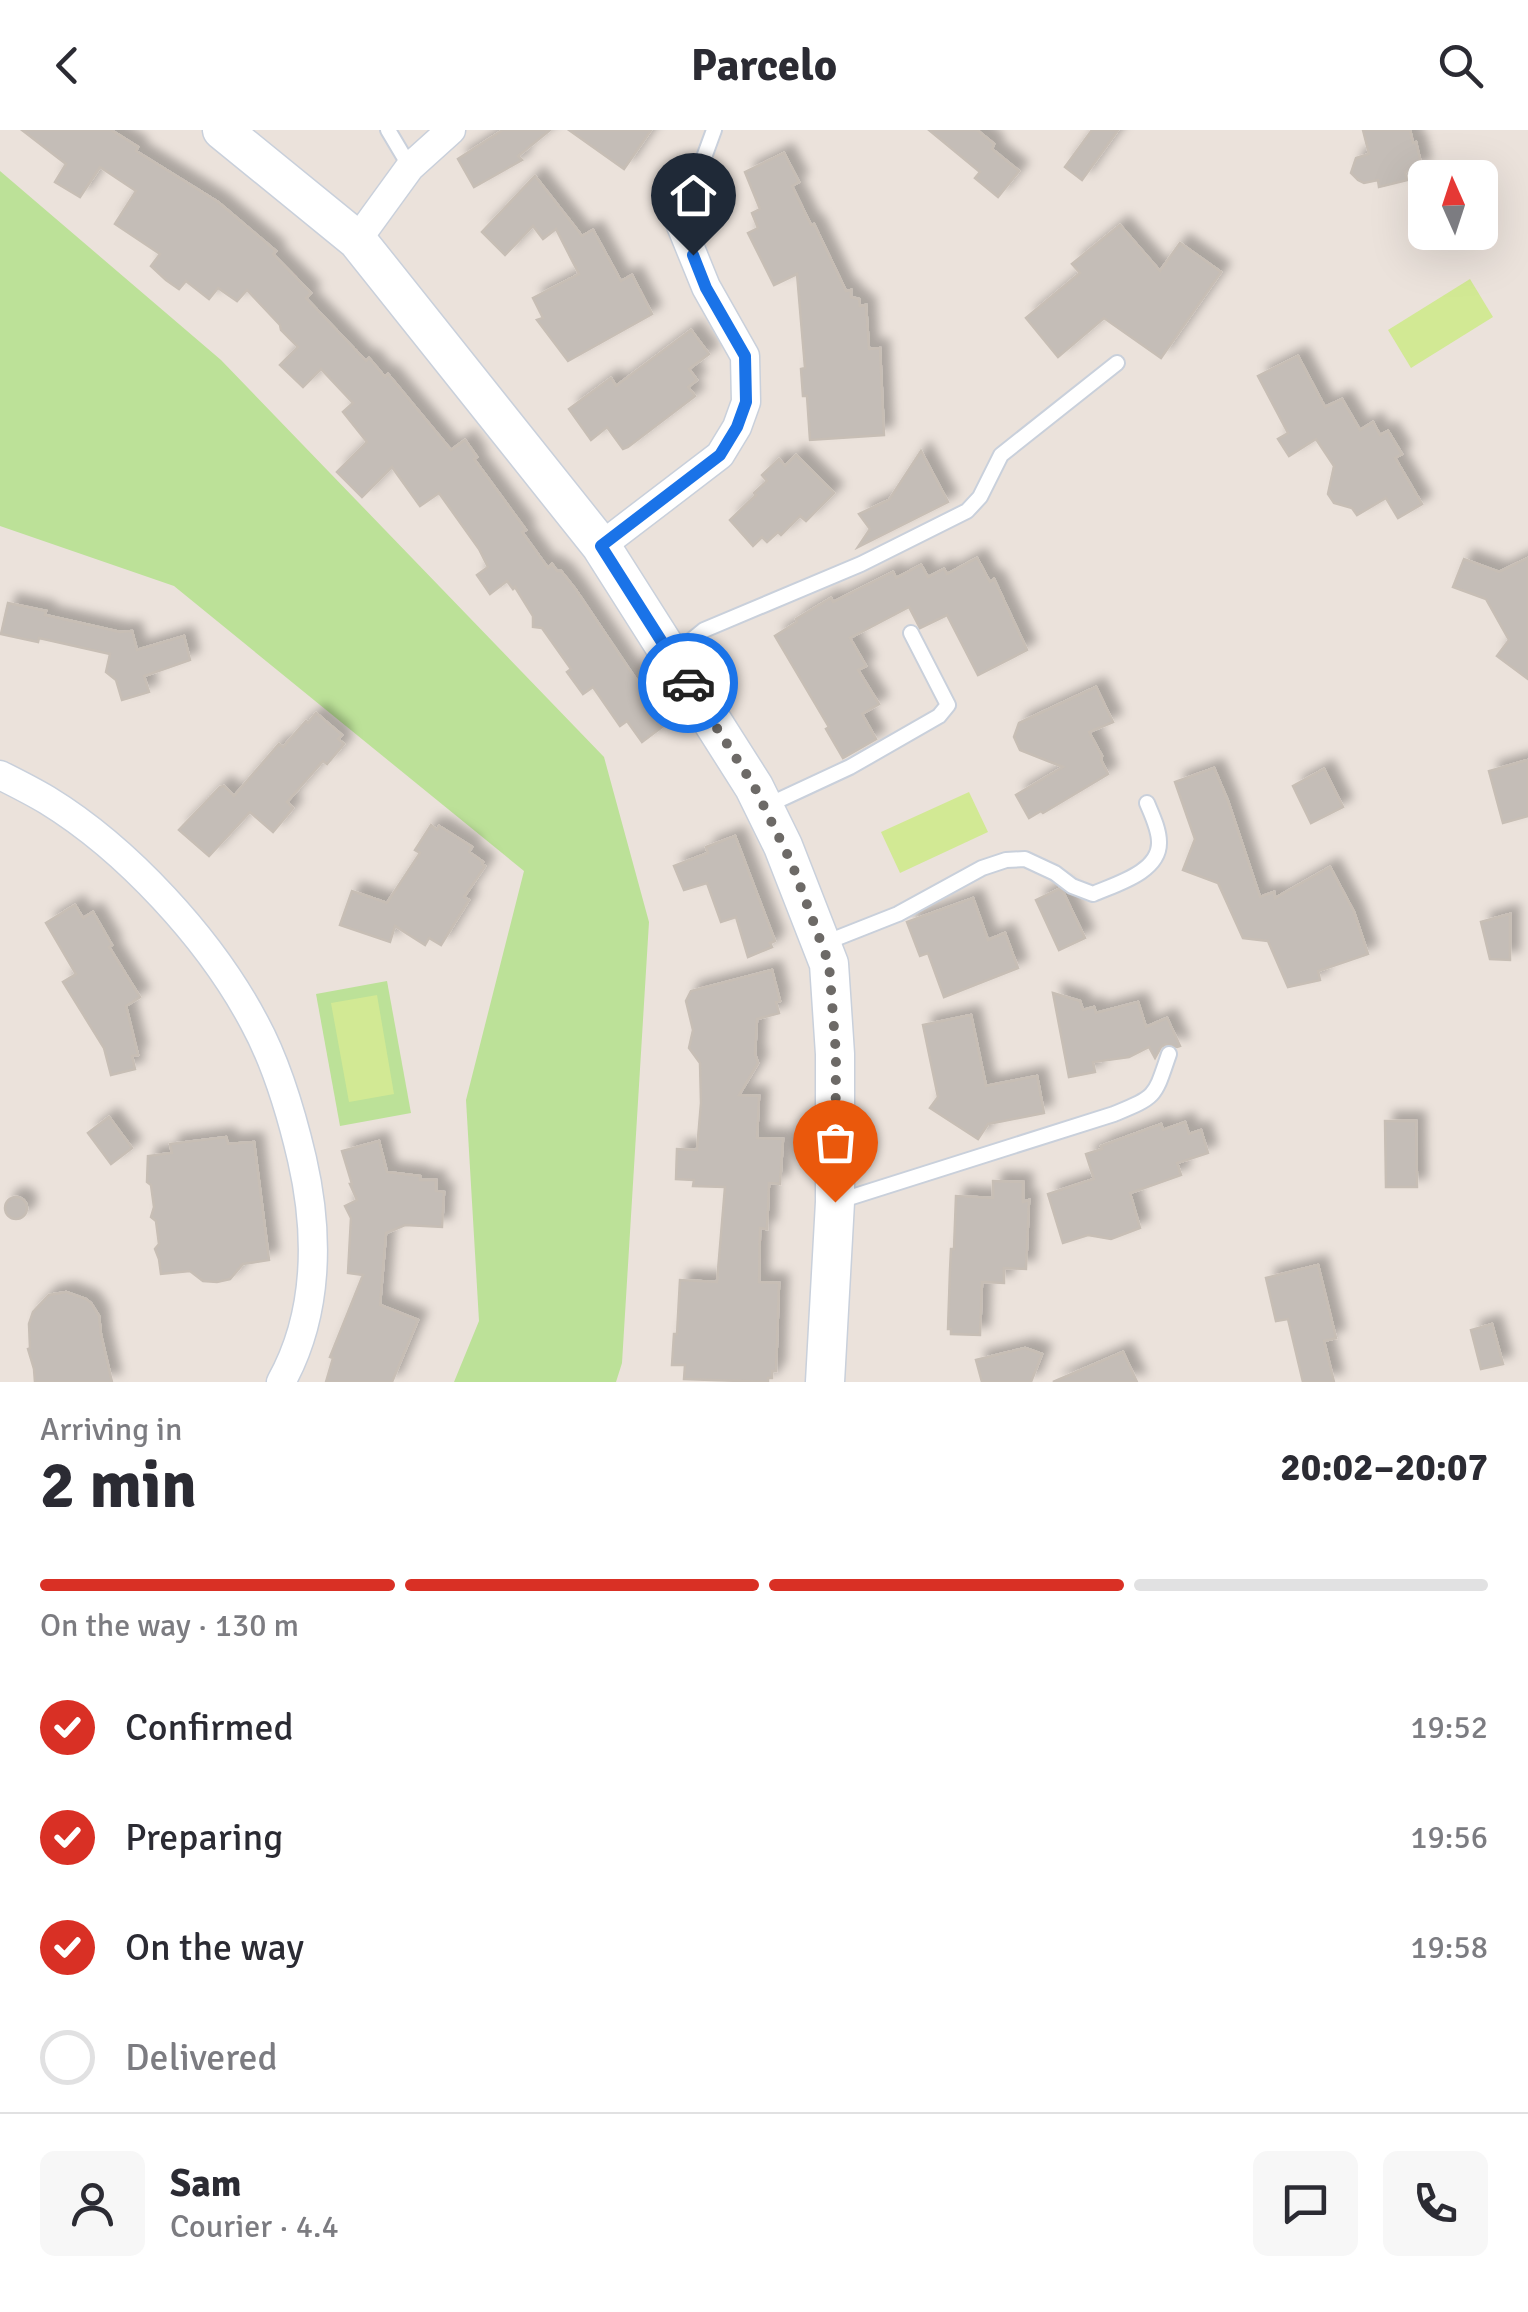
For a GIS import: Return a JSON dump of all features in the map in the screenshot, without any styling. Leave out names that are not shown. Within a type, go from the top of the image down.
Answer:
[{"type":"street","points":[[222,130],[357,240],[601,546],[754,786],[792,864],[829,964],[836,1054],[835,1202],[825,1382]]},
{"type":"street","points":[[357,240],[410,167],[450,130]]},
{"type":"street","points":[[601,546],[720,455],[746,402],[745,356],[706,288],[680,223]]},
{"type":"street","points":[[0,775],[48,800],[106,842],[167,901],[213,959],[253,1020],[270,1055],[296,1135],[312,1224],[308,1310],[281,1382]]},
{"type":"lane","points":[[388,130],[410,167]]},
{"type":"lane","points":[[680,223],[714,130]]},
{"type":"lane","points":[[672,657],[704,630],[861,564],[967,511],[980,497],[1001,455],[1117,363]]},
{"type":"lane","points":[[764,807],[850,767],[939,716],[948,705],[911,632]]},
{"type":"lane","points":[[822,945],[898,914],[982,868],[1006,860],[1026,859],[1093,894],[1126,880],[1154,862],[1160,847],[1147,803]]},
{"type":"lane","points":[[835,1202],[1146,1101],[1157,1089],[1169,1054]]},
{"type":"green space","points":[[0,171],[221,360],[604,757],[649,922],[622,1363],[616,1382],[454,1382],[479,1321],[466,1100],[524,871],[174,586],[0,526]]},
{"type":"green space","points":[[1470,279],[1493,317],[1411,368],[1388,330]]},
{"type":"green space","points":[[969,792],[988,832],[900,873],[881,832]]},
{"type":"green space","points":[[387,981],[411,1113],[340,1126],[316,994]]},
{"type":"green space","points":[[377,995],[394,1094],[349,1102],[331,1003]]},
{"type":"building","points":[[22,130],[111,130],[138,147],[136,151],[218,202],[276,251],[273,254],[311,293],[306,298],[366,361],[369,358],[385,377],[388,374],[451,450],[465,440],[477,457],[474,459],[526,530],[522,532],[548,568],[552,564],[561,571],[576,590],[666,724],[642,742],[627,721],[620,726],[593,687],[583,694],[542,628],[533,627],[533,616],[515,587],[507,581],[490,594],[477,575],[488,567],[479,549],[439,493],[420,506],[392,467],[362,497],[337,472],[367,442],[343,412],[353,403],[321,369],[303,387],[280,365],[298,347],[247,290],[237,301],[218,288],[209,299],[186,281],[179,289],[151,266],[160,254],[115,224],[136,191],[100,167],[80,197],[55,182],[66,164]]},
{"type":"building","points":[[503,130],[550,130],[518,156],[522,160],[474,187],[458,159]]},
{"type":"building","points":[[569,130],[651,130],[624,169]]},
{"type":"building","points":[[929,130],[977,130],[994,144],[992,149],[1019,171],[998,197],[975,178],[980,172]]},
{"type":"building","points":[[1092,130],[1118,130],[1082,180],[1065,167]]},
{"type":"building","points":[[1363,130],[1410,130],[1420,160],[1408,160],[1407,180],[1379,187],[1378,180],[1364,183],[1351,173],[1356,158],[1369,154]]},
{"type":"building","points":[[784,153],[799,182],[792,186],[846,291],[851,290],[851,297],[859,299],[860,306],[866,305],[869,349],[880,348],[884,435],[810,440],[807,396],[803,396],[801,369],[805,368],[797,274],[774,285],[748,233],[758,228],[752,213],[760,209],[745,172]]},
{"type":"building","points":[[535,176],[582,236],[593,230],[621,281],[632,275],[652,314],[568,361],[537,320],[543,318],[533,298],[579,274],[556,229],[543,239],[533,226],[505,255],[482,232]]},
{"type":"building","points":[[1120,225],[1160,271],[1180,243],[1221,272],[1161,358],[1104,318],[1058,357],[1026,318],[1080,273],[1072,264]]},
{"type":"building","points":[[691,330],[709,354],[689,369],[697,380],[688,387],[695,396],[628,447],[623,449],[607,427],[591,440],[569,409],[611,378],[616,386]]},
{"type":"building","points":[[1298,356],[1325,407],[1342,399],[1360,430],[1373,422],[1380,435],[1388,431],[1402,454],[1395,458],[1422,504],[1398,518],[1386,498],[1357,515],[1352,508],[1334,503],[1328,494],[1334,466],[1316,439],[1289,456],[1278,439],[1288,433],[1258,376]]},
{"type":"building","points":[[921,451],[948,502],[858,547],[870,529],[859,514],[889,500]]},
{"type":"building","points":[[796,455],[834,493],[806,521],[800,516],[781,535],[778,532],[767,542],[762,537],[753,546],[730,520],[767,481],[762,475],[779,459],[785,466]]},
{"type":"building","points":[[977,558],[990,582],[994,579],[1027,650],[978,675],[947,615],[920,628],[909,607],[850,638],[866,666],[858,670],[879,704],[862,714],[876,739],[843,758],[775,636],[831,598],[833,602],[893,572],[896,578],[921,565],[928,577],[944,569],[947,574]]},
{"type":"building","points":[[1528,558],[1528,679],[1497,656],[1509,640],[1486,599],[1453,587],[1464,559],[1499,572]]},
{"type":"building","points":[[8,603],[120,632],[132,631],[137,650],[184,636],[190,660],[144,676],[149,692],[122,700],[116,680],[106,672],[110,654],[1,634]]},
{"type":"building","points":[[1096,687],[1113,722],[1089,732],[1108,774],[1029,818],[1016,795],[1063,767],[1020,750],[1014,737],[1019,723]]},
{"type":"building","points":[[316,713],[342,735],[338,739],[344,744],[327,764],[323,761],[287,802],[293,808],[273,832],[250,812],[209,856],[179,830],[220,787],[224,786],[234,796],[279,744],[283,747]]},
{"type":"building","points":[[1528,760],[1528,816],[1503,823],[1489,771]]},
{"type":"building","points":[[1214,768],[1260,897],[1274,892],[1275,898],[1330,867],[1354,912],[1368,954],[1318,971],[1320,980],[1288,987],[1268,941],[1243,938],[1218,883],[1183,870],[1195,839],[1175,782]]},
{"type":"building","points":[[1324,769],[1343,807],[1311,823],[1293,786]]},
{"type":"building","points":[[431,825],[472,847],[469,852],[485,866],[464,897],[469,900],[441,945],[429,938],[425,945],[395,926],[390,942],[340,925],[352,891],[387,903],[420,853],[415,850]]},
{"type":"building","points":[[735,836],[775,941],[770,943],[772,947],[748,957],[736,917],[721,922],[707,883],[684,890],[674,866],[708,853],[706,847]]},
{"type":"building","points":[[1059,889],[1085,938],[1059,950],[1036,900]]},
{"type":"building","points":[[973,898],[988,940],[1005,933],[1018,968],[944,997],[928,953],[920,956],[907,922]]},
{"type":"building","points":[[75,905],[83,918],[93,912],[140,997],[126,1006],[138,1055],[132,1056],[135,1069],[111,1075],[104,1048],[63,982],[76,974],[46,923]]},
{"type":"building","points":[[1510,914],[1510,960],[1490,959],[1481,922]]},
{"type":"building","points":[[772,970],[779,1013],[757,1019],[758,1063],[739,1095],[759,1096],[757,1138],[783,1139],[780,1184],[769,1183],[767,1229],[760,1228],[759,1282],[779,1283],[776,1371],[772,1371],[768,1382],[684,1379],[685,1365],[672,1365],[680,1280],[717,1282],[725,1187],[693,1186],[694,1180],[676,1179],[677,1149],[697,1150],[701,1103],[700,1063],[689,1048],[693,1030],[686,1001],[691,991]]},
{"type":"building","points":[[1053,993],[1080,1001],[1083,1010],[1094,1007],[1096,1013],[1138,1002],[1146,1027],[1167,1018],[1180,1046],[1166,1044],[1155,1058],[1149,1047],[1129,1057],[1093,1062],[1095,1072],[1069,1077]]},
{"type":"building","points":[[971,1015],[986,1086],[1037,1076],[1044,1113],[988,1124],[978,1139],[930,1108],[938,1097],[923,1025]]},
{"type":"building","points":[[109,1117],[132,1148],[111,1164],[88,1133]]},
{"type":"building","points":[[1385,1121],[1416,1121],[1417,1187],[1386,1187]]},
{"type":"building","points":[[1185,1122],[1189,1134],[1201,1130],[1208,1153],[1177,1163],[1181,1175],[1130,1193],[1140,1228],[1111,1239],[1088,1235],[1063,1243],[1048,1194],[1094,1179],[1086,1154],[1161,1124],[1163,1130]]},
{"type":"building","points":[[226,1137],[228,1144],[254,1142],[269,1260],[243,1264],[230,1279],[217,1282],[203,1281],[190,1271],[161,1274],[155,1249],[159,1244],[156,1221],[151,1217],[151,1185],[147,1182],[148,1156],[172,1153],[170,1144]]},
{"type":"building","points":[[379,1141],[387,1172],[436,1180],[436,1191],[444,1192],[442,1227],[405,1225],[386,1233],[380,1305],[418,1320],[392,1382],[326,1382],[333,1358],[330,1357],[363,1275],[348,1273],[351,1218],[345,1206],[357,1200],[342,1151]]},
{"type":"building","points":[[993,1181],[1023,1182],[1023,1202],[1029,1200],[1026,1269],[1004,1268],[1004,1283],[982,1282],[980,1335],[951,1334],[950,1270],[956,1196],[993,1198]]},
{"type":"building","points":[[16,1197],[24,1200],[24,1216],[16,1219],[8,1216],[5,1208],[8,1200]]},
{"type":"building","points":[[1318,1265],[1336,1338],[1324,1341],[1334,1382],[1303,1382],[1288,1319],[1276,1321],[1266,1278]]},
{"type":"building","points":[[66,1292],[86,1299],[99,1316],[112,1382],[35,1382],[28,1349],[33,1312],[49,1295]]},
{"type":"building","points":[[1492,1324],[1503,1364],[1481,1369],[1471,1330]]},
{"type":"building","points":[[1025,1348],[1042,1354],[1031,1382],[982,1382],[976,1360]]},
{"type":"building","points":[[1123,1352],[1137,1382],[1053,1382]]},
{"type":"way so far","points":[[688,683],[754,786],[792,864],[829,964],[836,1054],[835,1202]]},
{"type":"route","points":[[688,683],[601,546],[720,455],[746,402],[745,356],[706,288],[693,255]]}]
